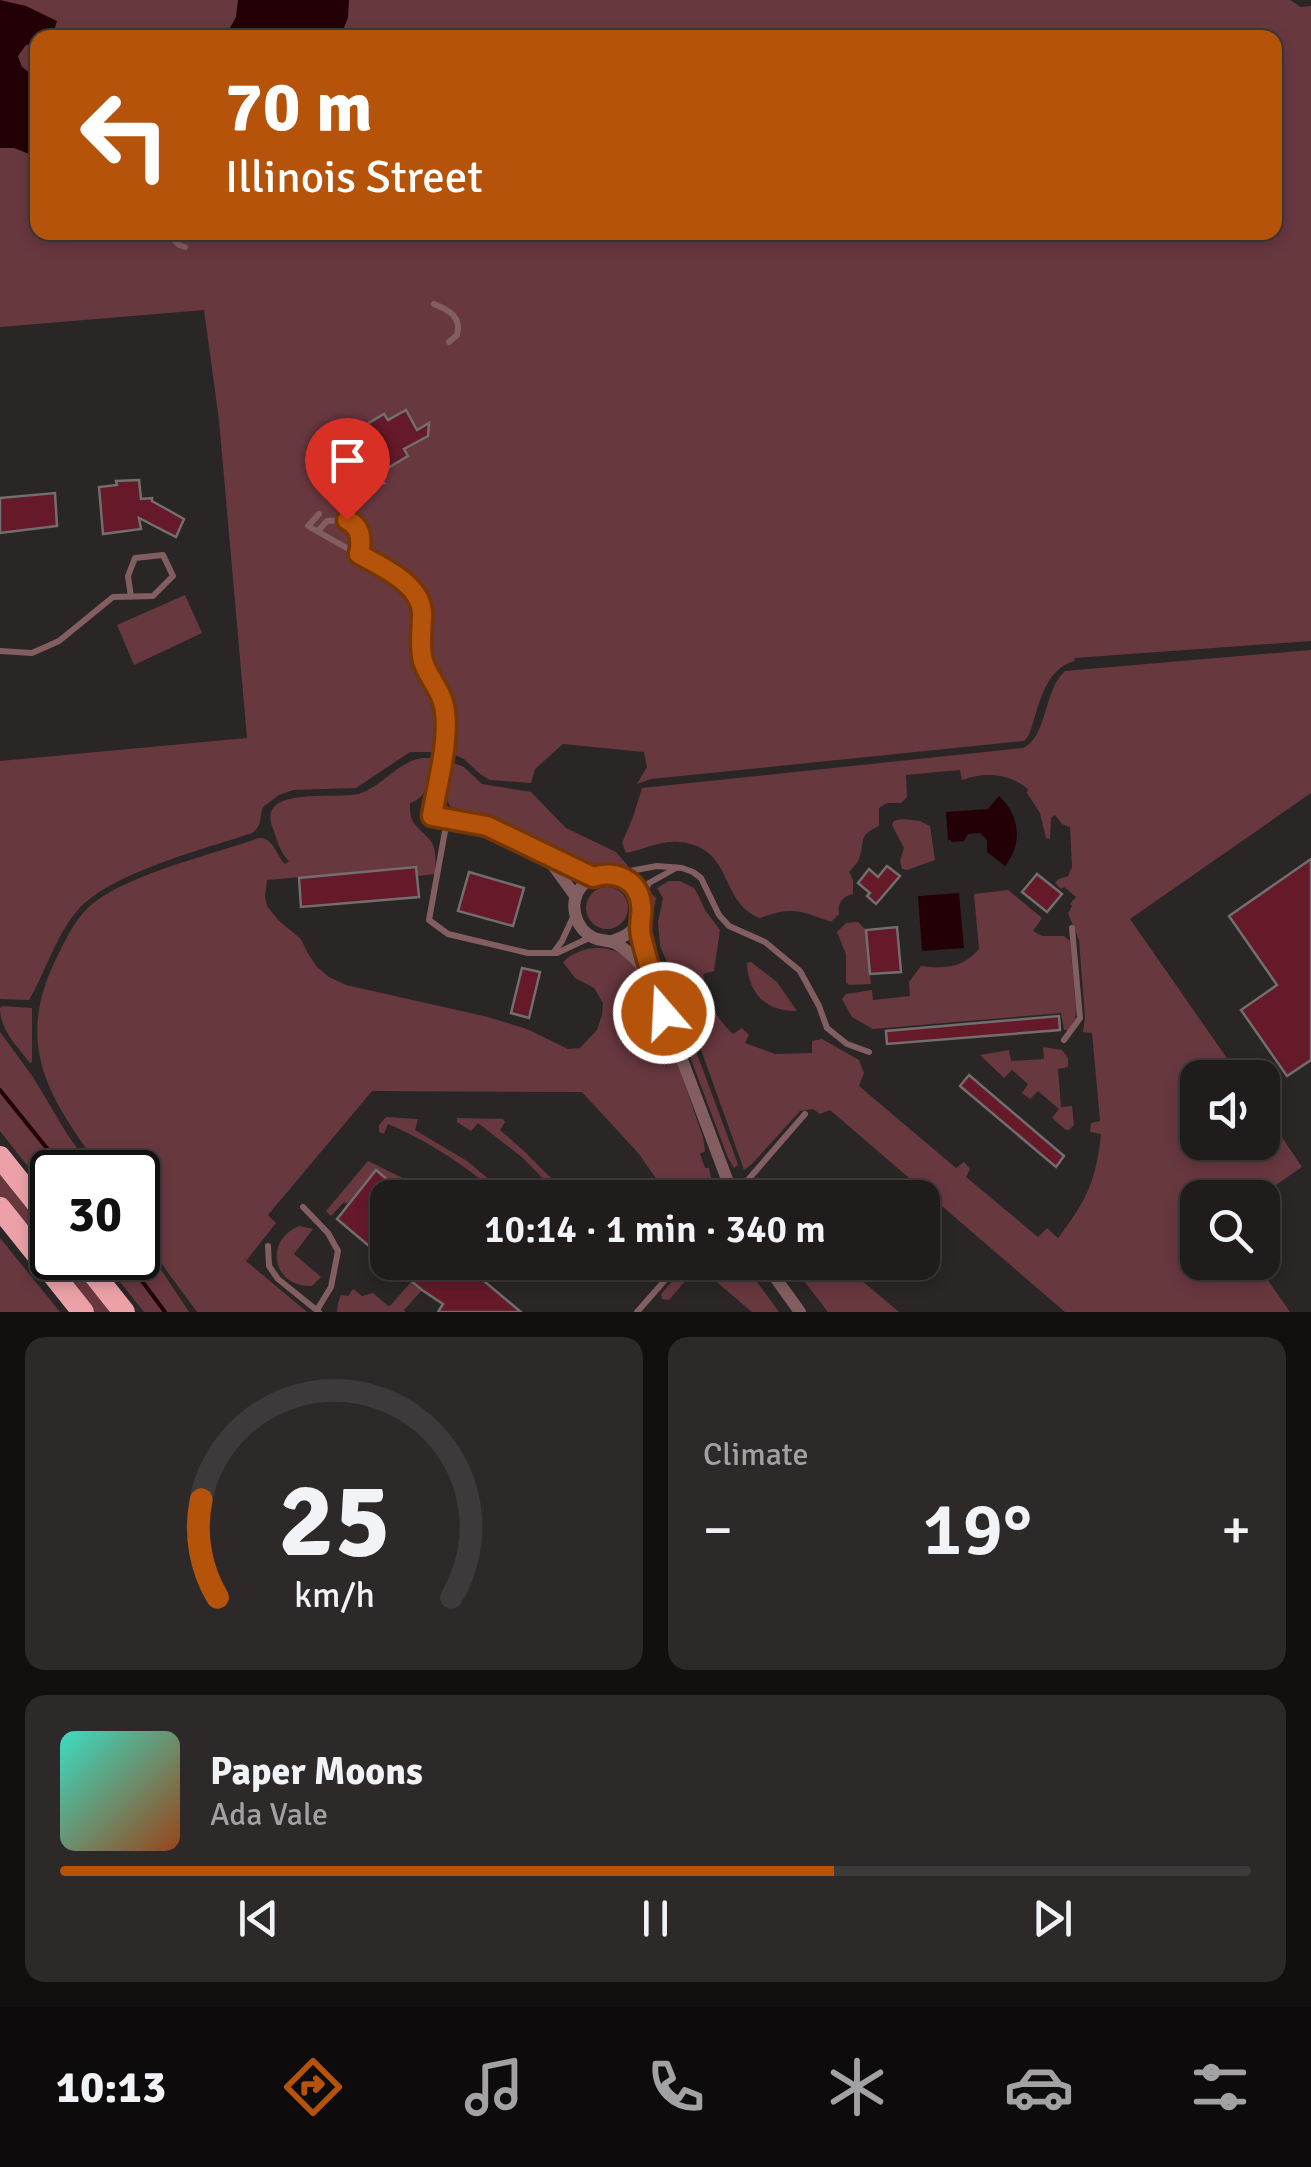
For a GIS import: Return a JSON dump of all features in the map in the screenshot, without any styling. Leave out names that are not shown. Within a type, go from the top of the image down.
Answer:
[{"type":"highway","points":[[0,1158],[30,1195]]},
{"type":"highway","points":[[0,1208],[83,1312]]},
{"type":"highway","points":[[99,1280],[124,1312]]},
{"type":"street","points":[[432,816],[487,826],[593,877]]},
{"type":"street","points":[[545,856],[576,897]]},
{"type":"street","points":[[612,941],[631,932],[638,923],[641,901],[631,883],[614,874],[603,874],[580,889],[574,913],[584,931],[612,941],[631,954],[650,976]]},
{"type":"street","points":[[638,923],[650,976],[728,1180]]},
{"type":"street","points":[[777,1280],[800,1312]]},
{"type":"lane","points":[[173,240],[184,246]]},
{"type":"lane","points":[[434,304],[454,314],[458,322],[457,335],[448,342]]},
{"type":"lane","points":[[320,514],[308,526],[410,587],[420,599],[423,661],[442,700],[446,718],[432,816]]},
{"type":"lane","points":[[318,531],[334,519],[353,523],[362,542],[359,554]]},
{"type":"lane","points":[[0,650],[32,653],[59,641],[113,596],[131,597],[153,596],[172,576],[163,555],[135,558],[128,576],[131,597]]},
{"type":"lane","points":[[447,819],[429,920],[448,934],[528,953],[553,953],[592,937]]},
{"type":"lane","points":[[614,874],[657,866],[678,867],[701,878],[719,915],[729,926],[765,942],[800,971],[827,1028],[847,1044],[868,1052]]},
{"type":"lane","points":[[641,901],[649,884],[678,867]]},
{"type":"lane","points":[[553,953],[574,913]]},
{"type":"lane","points":[[1064,1040],[1080,1018],[1072,928]]},
{"type":"lane","points":[[748,1180],[805,1114]]},
{"type":"lane","points":[[268,1246],[269,1266],[278,1279],[318,1311],[331,1287],[338,1251],[303,1207]]},
{"type":"lane","points":[[637,1312],[665,1280]]},
{"type":"shaded area","points":[[0,0],[1290,0],[1301,7],[1311,6],[1311,641],[1074,658],[1049,681],[1024,741],[651,779],[637,784],[647,767],[644,752],[563,744],[535,769],[531,783],[490,780],[464,759],[448,752],[410,752],[356,788],[293,790],[279,795],[263,807],[252,833],[159,864],[111,885],[77,911],[29,1000],[0,999],[0,761],[247,738],[219,420],[204,310],[0,327]]},
{"type":"shaded area","points":[[0,0],[26,6],[57,21],[54,30],[30,30],[30,45],[18,56],[22,67],[30,73],[30,154],[0,148]]},
{"type":"shaded area","points":[[238,0],[349,0],[343,30],[229,30],[236,17]]},
{"type":"shaded area","points":[[185,595],[202,633],[134,665],[117,625]]},
{"type":"shaded area","points":[[1311,650],[1311,793],[1130,919],[1228,1060],[1180,1060],[1180,1160],[1280,1160],[1280,1134],[1302,1167],[1280,1182],[1180,1180],[1180,1280],[1268,1280],[1290,1312],[1065,1312],[940,1205],[940,1180],[911,1180],[830,1110],[820,1114],[813,1109],[800,1111],[744,1170],[660,946],[658,922],[663,898],[657,888],[669,881],[694,888],[720,930],[714,971],[703,974],[713,1007],[733,1034],[742,1028],[749,1035],[745,1043],[775,1054],[812,1053],[812,1041],[822,1039],[859,1060],[864,1073],[859,1086],[956,1168],[964,1162],[970,1169],[966,1177],[1038,1237],[1047,1228],[1058,1238],[1088,1190],[1101,1134],[1090,1132],[1091,1123],[1100,1121],[1092,1033],[1083,1032],[1079,940],[1068,913],[1076,897],[1055,883],[1068,876],[1072,867],[1070,827],[1055,815],[1051,818],[1050,839],[1046,838],[1028,789],[1004,777],[988,775],[962,780],[960,770],[906,775],[907,797],[901,803],[887,803],[879,808],[879,826],[865,836],[859,859],[849,872],[853,894],[841,901],[839,914],[831,922],[796,911],[760,918],[738,900],[718,864],[697,846],[672,842],[626,853],[622,843],[642,788],[1023,748],[1037,734],[1053,690],[1065,671]]},
{"type":"shaded area","points":[[431,758],[427,785],[422,796],[410,803],[410,810],[415,824],[432,843],[436,874],[417,876],[415,867],[267,880],[267,906],[301,939],[317,967],[329,977],[346,985],[488,1017],[527,1029],[568,1049],[580,1048],[597,1030],[603,1003],[594,988],[575,978],[563,962],[591,948],[622,954],[638,968],[651,993],[703,1137],[705,1151],[700,1154],[711,1180],[657,1180],[639,1154],[582,1092],[372,1091],[268,1215],[276,1223],[246,1261],[307,1312],[197,1312],[160,1260],[160,1150],[88,1150],[54,1096],[38,1046],[44,989],[69,934],[96,901],[153,873],[259,838],[271,843],[285,864],[289,861],[272,826],[271,813],[277,804],[303,797],[361,793],[413,760]]},
{"type":"shaded area","points":[[451,762],[464,767],[482,784],[531,792],[566,828],[616,852],[628,866],[609,868],[579,863],[510,827],[450,806],[445,796]]},
{"type":"shaded area","points":[[999,796],[1011,812],[1017,830],[1015,848],[1005,866],[987,852],[987,840],[980,833],[968,834],[964,841],[948,840],[946,812],[988,809]]},
{"type":"shaded area","points":[[901,819],[930,826],[935,860],[902,869],[904,848],[892,825]]},
{"type":"shaded area","points":[[607,887],[622,893],[628,908],[622,923],[607,929],[592,923],[586,908],[592,893]]},
{"type":"shaded area","points":[[1008,890],[1042,918],[1033,931],[1042,936],[1064,936],[1070,941],[1076,1010],[1068,1030],[1064,1030],[1061,1013],[873,1029],[852,1017],[842,999],[846,994],[872,990],[873,1000],[910,996],[909,982],[921,966],[953,966],[967,960],[979,949],[974,894]]},
{"type":"shaded area","points":[[959,893],[964,948],[922,951],[918,896]]},
{"type":"shaded area","points":[[652,894],[656,898],[651,922],[654,947],[735,1156],[738,1165],[734,1168],[651,953],[646,920]]},
{"type":"shaded area","points":[[858,922],[866,930],[871,984],[849,985],[846,954],[837,932],[846,923]]},
{"type":"shaded area","points":[[747,963],[777,982],[797,1011],[776,1008],[761,999],[748,974]]},
{"type":"shaded area","points":[[0,1008],[32,1008],[30,1063],[6,1031]]},
{"type":"shaded area","points":[[0,1032],[78,1150],[30,1150],[30,1169],[0,1131]]},
{"type":"shaded area","points":[[1043,1047],[1062,1050],[1068,1058],[1068,1067],[1058,1069],[1061,1107],[1072,1106],[1074,1125],[1069,1130],[1052,1118],[1059,1109],[1038,1091],[1030,1099],[1022,1093],[1028,1084],[1012,1070],[1004,1078],[980,1055],[1009,1050],[1011,1061],[1044,1059]]},
{"type":"shaded area","points":[[386,1117],[418,1119],[415,1130],[467,1161],[490,1180],[481,1180],[438,1150],[388,1124],[384,1134],[379,1132]]},
{"type":"shaded area","points":[[457,1118],[503,1119],[500,1130],[553,1180],[544,1180],[478,1123],[471,1131]]},
{"type":"shaded area","points":[[368,1161],[407,1180],[387,1180],[376,1171],[347,1204],[344,1202],[331,1216],[326,1211]]},
{"type":"shaded area","points":[[0,1168],[30,1205],[30,1235],[0,1198]]},
{"type":"shaded area","points":[[299,1226],[313,1229],[294,1254],[321,1277],[312,1286],[289,1280],[277,1263],[280,1242]]},
{"type":"shaded area","points":[[0,1238],[30,1280],[60,1312],[0,1312]]},
{"type":"shaded area","points":[[160,1268],[189,1312],[144,1312],[119,1280],[160,1280]]},
{"type":"shaded area","points":[[66,1280],[91,1280],[116,1312],[92,1312]]},
{"type":"shaded area","points":[[673,1280],[686,1280],[669,1300],[662,1299],[661,1294]]},
{"type":"shaded area","points":[[714,1280],[755,1280],[779,1312],[752,1312]]},
{"type":"shaded area","points":[[803,1280],[861,1280],[899,1312],[828,1312]]},
{"type":"shaded area","points":[[411,1282],[422,1290],[405,1312],[337,1312],[341,1295],[348,1296],[353,1289],[362,1296],[373,1293],[388,1306]]},
{"type":"building","points":[[406,410],[417,430],[429,423],[428,436],[404,449],[408,456],[378,474],[384,483],[368,485],[366,481],[342,494],[330,473],[323,477],[311,457],[384,414],[388,420]]},
{"type":"building","points":[[139,480],[141,499],[152,498],[184,519],[176,537],[139,518],[141,529],[103,534],[99,487]]},
{"type":"building","points":[[55,493],[57,526],[0,533],[0,498]]},
{"type":"building","points":[[1311,859],[1311,1060],[1287,1076],[1280,1060],[1276,1060],[1241,1010],[1277,985],[1229,916]]},
{"type":"building","points":[[887,866],[900,876],[876,904],[858,883],[869,869],[878,877]]},
{"type":"building","points":[[416,867],[419,897],[301,907],[299,878]]},
{"type":"building","points":[[469,872],[524,888],[513,926],[458,911]]},
{"type":"building","points":[[1037,874],[1062,894],[1047,912],[1022,892]]},
{"type":"building","points":[[897,927],[901,972],[870,974],[866,930]]},
{"type":"building","points":[[522,968],[540,972],[529,1018],[511,1013]]},
{"type":"building","points":[[1059,1016],[1060,1030],[887,1044],[886,1031]]},
{"type":"building","points":[[969,1075],[1064,1156],[1056,1167],[960,1086]]},
{"type":"building","points":[[376,1170],[388,1180],[370,1180],[370,1247],[337,1219]]},
{"type":"building","points":[[410,1280],[483,1280],[521,1312],[438,1312],[443,1304]]},
{"type":"waterway","points":[[0,1090],[48,1150]]},
{"type":"waterway","points":[[141,1280],[165,1312]]},
{"type":"route","points":[[347,520],[358,530],[362,542],[359,554],[398,578],[420,599],[423,661],[442,700],[446,718],[432,816],[487,826],[593,877],[614,874],[631,883],[641,901],[638,923],[650,976],[664,1013]]}]
